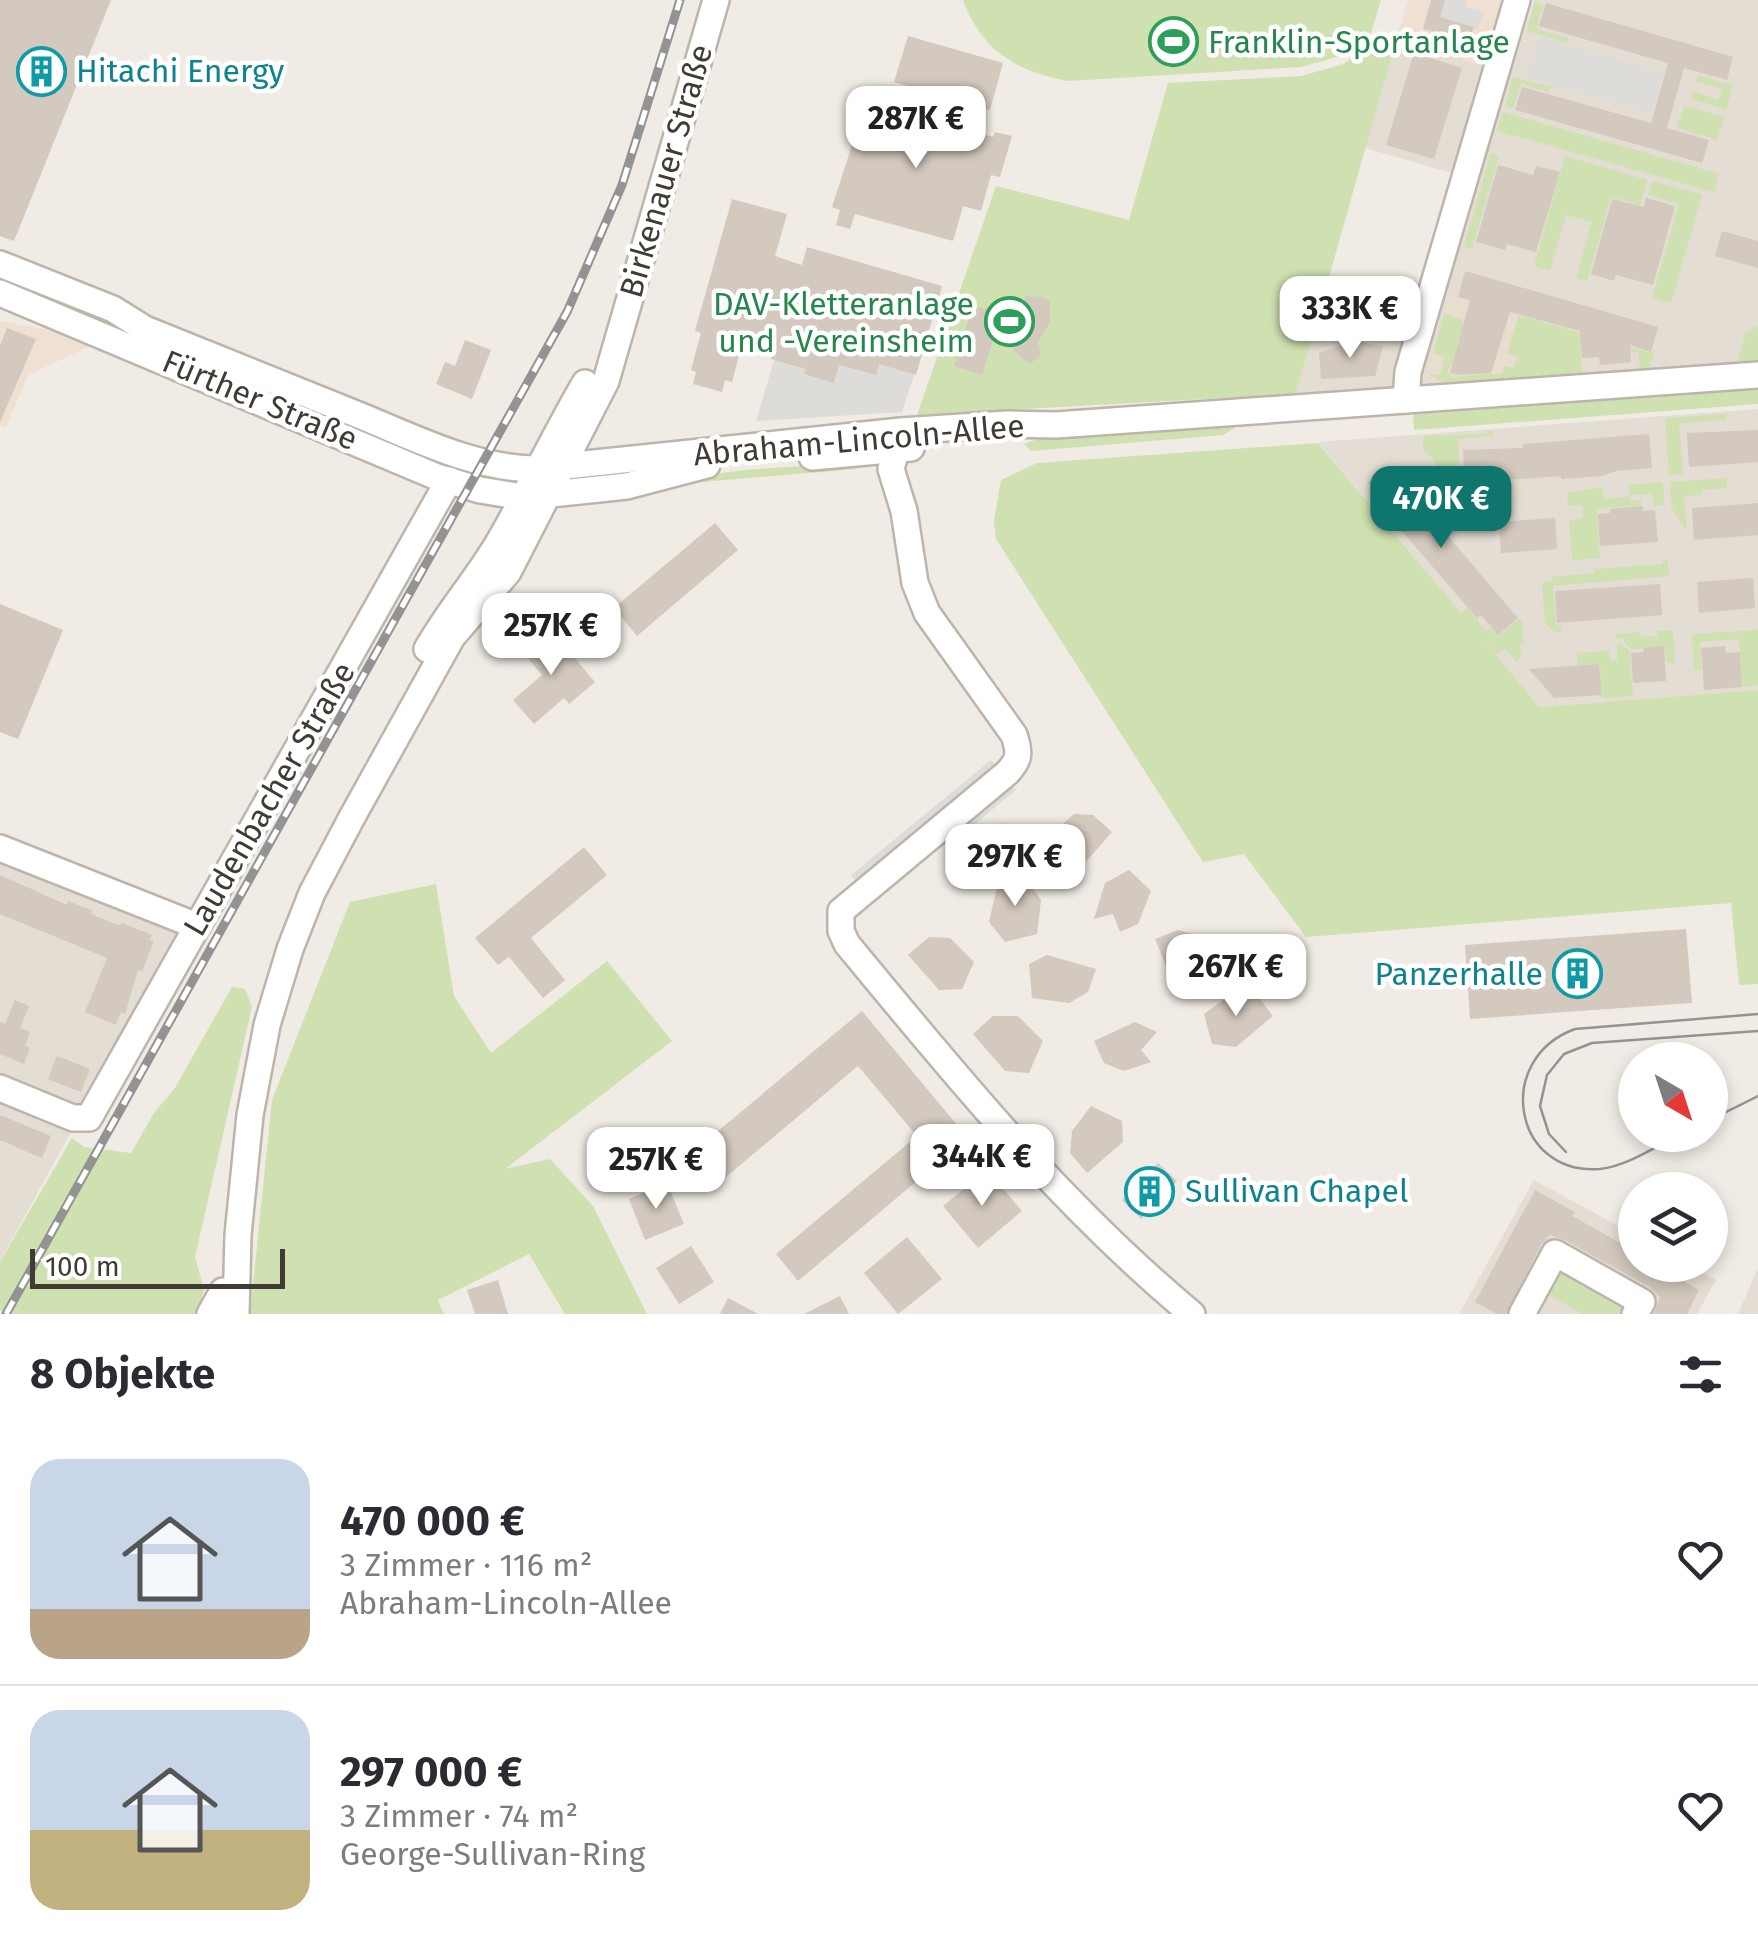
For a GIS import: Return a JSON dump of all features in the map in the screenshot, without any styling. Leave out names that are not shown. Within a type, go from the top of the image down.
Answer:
[{"type":"street","name":"Birkenauer Straße","points":[[312,893],[452,637],[508,572],[606,381],[614,342],[716,0]]},
{"type":"street","points":[[1406,400],[1408,372],[1516,0]]},
{"type":"street","name":"Fürther Straße","points":[[0,264],[113,309],[156,333],[450,452],[509,469],[564,465]]},
{"type":"street","name":"Fürther Straße","points":[[0,293],[450,480],[497,494],[550,494]]},
{"type":"street","name":"Birkenauer Straße","points":[[210,1314],[226,1306],[238,1235],[250,1115],[267,1025],[312,893],[322,842],[448,612],[485,564],[589,376],[614,342]]},
{"type":"street","name":"Abraham-Lincoln-Allee","points":[[550,494],[627,486],[702,466],[901,443],[1007,424],[1056,424],[1758,375]]},
{"type":"street","points":[[901,443],[892,470],[904,511],[915,584],[928,613],[1014,735],[1019,752],[1017,762],[1007,773],[841,911],[841,931],[1012,1142],[1104,1238],[1192,1314]]},
{"type":"street","name":"Abraham-Lincoln-Allee","points":[[564,465],[901,443]]},
{"type":"street","name":"Laudenbacher Straße","points":[[0,1088],[73,1118],[89,1118],[450,480]]},
{"type":"street","points":[[0,848],[196,926]]},
{"type":"street","points":[[1522,1314],[1554,1253],[1642,1302],[1636,1314]]},
{"type":"shaded area","points":[[1408,0],[1507,0],[1488,67],[1396,40]]},
{"type":"shaded area","points":[[1445,0],[1467,0],[1465,6],[1484,12],[1478,29],[1440,17]]},
{"type":"shaded area","points":[[1534,0],[1758,0],[1758,361],[1675,374],[1426,391],[1296,394],[1322,303],[1429,334],[1476,180],[1365,148],[1396,40],[1511,73]]},
{"type":"shaded area","points":[[1538,37],[1663,72],[1652,113],[1526,78]]},
{"type":"shaded area","points":[[807,249],[942,288],[902,412],[756,421]]},
{"type":"shaded area","points":[[1450,293],[1529,315],[1527,320],[1582,374],[1442,382],[1432,379],[1429,366]]},
{"type":"shaded area","points":[[0,321],[103,340],[28,375],[6,427],[0,425]]},
{"type":"shaded area","points":[[1758,409],[1758,690],[1539,707],[1318,442]]},
{"type":"shaded area","points":[[991,760],[999,769],[858,884],[851,875]]},
{"type":"shaded area","points":[[1008,781],[1016,790],[946,848],[938,839]]},
{"type":"shaded area","points":[[0,858],[183,929],[0,1261]]},
{"type":"shaded area","points":[[1534,1180],[1618,1226],[1618,1282],[1715,1282],[1697,1314],[1459,1314]]},
{"type":"shaded area","points":[[1758,1268],[1758,1314],[1738,1314]]},
{"type":"green space","name":"Franklin-Sportanlage","points":[[963,0],[1381,0],[1371,33],[1340,56],[1301,67],[1068,81],[1032,71],[1003,56],[980,33]]},
{"type":"green space","points":[[1535,2],[1543,5],[1536,29],[1569,38],[1567,43],[1527,31]]},
{"type":"green space","points":[[1380,34],[1396,40],[1296,394],[917,415],[996,186],[1129,220],[1168,83],[1301,76],[1344,64]]},
{"type":"green space","points":[[1698,75],[1733,86],[1726,110],[1691,99],[1693,91],[1718,100],[1722,88],[1696,82]]},
{"type":"green space","points":[[1513,77],[1551,87],[1549,92],[1521,84],[1513,109],[1505,107]]},
{"type":"green space","points":[[1684,106],[1724,117],[1717,140],[1677,128]]},
{"type":"green space","points":[[1503,112],[1719,174],[1714,192],[1497,131]]},
{"type":"green space","points":[[1491,153],[1499,156],[1472,249],[1464,246]]},
{"type":"green space","points":[[1565,156],[1647,180],[1640,205],[1611,197],[1587,281],[1576,278],[1592,222],[1566,215],[1550,271],[1534,266]]},
{"type":"green space","points":[[1652,181],[1702,195],[1671,303],[1652,298],[1679,204],[1648,195]]},
{"type":"green space","points":[[1444,314],[1464,320],[1465,327],[1462,339],[1458,339],[1455,362],[1448,372],[1452,377],[1502,373],[1504,366],[1513,368],[1518,357],[1507,353],[1519,315],[1650,353],[1655,350],[1649,368],[1640,368],[1638,352],[1612,354],[1581,348],[1582,374],[1442,382],[1429,374],[1440,375],[1445,357],[1433,353]]},
{"type":"green space","points":[[1758,326],[1758,360],[1737,362],[1746,332]]},
{"type":"green space","points":[[1758,384],[1758,404],[1414,430],[1413,410]]},
{"type":"green space","points":[[1726,414],[1726,420],[1679,423],[1683,474],[1669,475],[1665,418]]},
{"type":"green space","points":[[1236,420],[1233,429],[1223,435],[1031,451],[1024,444],[1052,434]]},
{"type":"green space","points":[[1493,431],[1493,436],[1458,439],[1460,479],[1450,480],[1422,447],[1424,436]]},
{"type":"green space","points":[[1318,443],[1461,613],[1467,608],[1486,631],[1491,628],[1498,636],[1520,618],[1524,645],[1520,645],[1521,657],[1517,662],[1505,649],[1497,654],[1485,642],[1539,707],[1758,690],[1758,984],[1739,985],[1731,903],[1306,937],[1244,854],[1203,862],[996,539],[994,521],[1001,480],[1037,463]]},
{"type":"green space","points":[[857,464],[857,469],[689,483],[742,470]]},
{"type":"green space","points":[[1727,478],[1727,488],[1684,496],[1687,530],[1671,507],[1670,482]]},
{"type":"green space","points":[[1663,482],[1664,505],[1654,506],[1652,494],[1629,495],[1629,485]]},
{"type":"green space","points":[[1603,487],[1604,499],[1630,497],[1630,501],[1641,500],[1641,505],[1597,509],[1600,558],[1572,560],[1569,520],[1583,518],[1582,505],[1568,506],[1567,493]]},
{"type":"green space","points":[[1663,560],[1668,560],[1669,576],[1553,586],[1556,625],[1562,625],[1562,632],[1554,632],[1545,623],[1542,582],[1552,581],[1552,577],[1596,573],[1594,569],[1663,564]]},
{"type":"green space","points":[[1673,630],[1675,663],[1666,663],[1665,647],[1631,649],[1622,638],[1616,638],[1616,634],[1640,632],[1641,637],[1657,636],[1657,631]]},
{"type":"green space","points":[[1758,630],[1758,685],[1743,687],[1739,639],[1700,642],[1701,670],[1694,670],[1692,634]]},
{"type":"green space","points":[[1617,643],[1629,650],[1633,696],[1602,698],[1600,664],[1578,665],[1577,653],[1609,651],[1610,660],[1617,660]]},
{"type":"green space","points":[[436,884],[454,996],[491,1053],[607,961],[672,1041],[505,1169],[550,1159],[593,1206],[647,1314],[565,1314],[529,1254],[438,1300],[444,1314],[250,1314],[272,1100],[350,902]]},
{"type":"green space","points":[[232,987],[245,989],[252,1007],[195,1257],[204,1290],[196,1314],[11,1314],[0,1310],[0,1262],[72,1138],[84,1147],[131,1153],[154,1113],[175,1088]]},
{"type":"green space","points":[[1562,1266],[1627,1303],[1627,1314],[1583,1314],[1542,1291]]},
{"type":"building","name":"Hitachi Energy","points":[[0,0],[111,0],[14,241],[0,236]]},
{"type":"building","points":[[1431,0],[1445,0],[1440,17],[1474,27],[1469,42],[1423,29]]},
{"type":"building","points":[[1546,3],[1733,57],[1727,80],[1684,68],[1667,128],[1709,140],[1702,163],[1515,110],[1522,87],[1651,123],[1668,63],[1539,26]]},
{"type":"building","points":[[908,36],[1003,63],[990,110],[894,82]]},
{"type":"building","points":[[1414,53],[1462,68],[1434,159],[1386,145]]},
{"type":"building","points":[[863,100],[993,137],[995,132],[1012,136],[1000,177],[991,175],[981,211],[963,206],[953,241],[855,214],[850,229],[836,225],[840,210],[832,207]]},
{"type":"building","points":[[1498,165],[1533,175],[1536,166],[1560,172],[1536,252],[1507,244],[1505,250],[1476,242]]},
{"type":"building","points":[[1646,198],[1675,206],[1653,285],[1616,275],[1614,281],[1591,274],[1612,199],[1644,207]]},
{"type":"building","points":[[732,199],[787,214],[775,256],[802,265],[807,247],[942,286],[916,375],[879,364],[876,375],[839,365],[834,383],[804,374],[806,369],[771,359],[773,353],[742,344],[732,382],[725,380],[722,392],[693,384],[696,372],[691,370],[701,333],[695,331]]},
{"type":"building","points":[[1722,231],[1758,241],[1758,268],[1715,256]]},
{"type":"building","points":[[1465,271],[1658,327],[1651,352],[1630,345],[1631,362],[1600,365],[1599,357],[1582,358],[1580,331],[1510,312],[1491,373],[1450,373],[1470,300],[1458,297]]},
{"type":"building","points":[[1026,296],[1050,302],[1050,322],[1038,342],[1041,355],[1030,364],[1014,351],[1000,318],[982,375],[954,366],[973,305],[1015,318]]},
{"type":"building","points":[[7,328],[36,339],[0,422],[0,346]]},
{"type":"building","points":[[465,340],[491,350],[472,399],[436,384],[445,362],[455,366]]},
{"type":"building","points":[[1356,340],[1383,347],[1375,376],[1321,379],[1319,353]]},
{"type":"building","points":[[1758,430],[1758,462],[1689,467],[1687,433]]},
{"type":"building","points":[[1649,434],[1652,468],[1602,476],[1465,483],[1463,450],[1523,448],[1523,444]]},
{"type":"building","points":[[1388,466],[1518,618],[1498,635],[1481,615],[1477,618],[1377,502],[1382,498],[1368,482]]},
{"type":"building","points":[[1758,503],[1758,535],[1694,540],[1692,508]]},
{"type":"building","points":[[1643,506],[1643,511],[1655,510],[1658,542],[1600,546],[1598,514]]},
{"type":"building","points":[[1555,518],[1557,549],[1501,553],[1499,522]]},
{"type":"building","points":[[715,523],[738,550],[637,636],[614,608]]},
{"type":"building","points":[[1753,578],[1755,608],[1699,613],[1697,582]]},
{"type":"building","points":[[1660,584],[1662,615],[1557,623],[1555,591]]},
{"type":"building","points":[[0,604],[63,630],[18,739],[0,732]]},
{"type":"building","points":[[543,629],[563,653],[568,650],[595,682],[569,704],[564,698],[534,724],[513,700],[542,675],[520,649]]},
{"type":"building","points":[[1664,646],[1666,681],[1633,683],[1631,653]]},
{"type":"building","points":[[1725,646],[1726,653],[1740,652],[1742,687],[1704,690],[1701,648]]},
{"type":"building","points":[[1599,664],[1602,695],[1554,698],[1529,669]]},
{"type":"building","points":[[1074,814],[1093,815],[1112,832],[1082,866],[1059,867],[1047,838]]},
{"type":"building","points":[[1001,823],[1011,835],[983,858],[973,846]]},
{"type":"building","points":[[584,847],[607,875],[531,938],[565,980],[543,998],[509,957],[498,965],[475,938]]},
{"type":"building","points":[[1129,870],[1151,891],[1138,924],[1120,932],[1113,914],[1094,919],[1105,883]]},
{"type":"building","points":[[1000,874],[1026,879],[1041,900],[1037,934],[1005,942],[989,922]]},
{"type":"building","points":[[0,875],[67,905],[68,901],[93,911],[91,914],[120,926],[122,923],[152,935],[149,940],[154,941],[142,972],[138,970],[125,1014],[121,1012],[116,1025],[85,1012],[107,958],[0,914]]},
{"type":"building","name":"Panzerhalle","points":[[1686,929],[1692,1003],[1470,1019],[1465,945]]},
{"type":"building","points":[[1178,930],[1197,935],[1216,968],[1195,991],[1173,983],[1155,939]]},
{"type":"building","points":[[929,937],[950,938],[974,962],[962,989],[939,990],[908,955]]},
{"type":"building","points":[[1047,955],[1096,969],[1088,992],[1069,1003],[1032,998],[1029,964]]},
{"type":"building","points":[[1234,992],[1256,994],[1273,1016],[1236,1047],[1212,1044],[1204,1014]]},
{"type":"building","points":[[15,1000],[29,1006],[20,1028],[30,1032],[24,1064],[0,1054],[0,1022],[5,1024]]},
{"type":"building","points":[[862,1011],[968,1138],[798,1281],[776,1254],[917,1136],[858,1066],[714,1187],[688,1156]]},
{"type":"building","points":[[993,1016],[1018,1016],[1043,1041],[1029,1073],[1005,1071],[973,1034]]},
{"type":"building","points":[[1135,1022],[1157,1032],[1141,1050],[1151,1062],[1124,1071],[1104,1063],[1094,1041]]},
{"type":"building","points":[[57,1056],[90,1069],[81,1092],[48,1079]]},
{"type":"building","points":[[1091,1106],[1122,1121],[1123,1142],[1087,1173],[1070,1153],[1072,1131]]},
{"type":"building","points":[[0,1115],[51,1136],[42,1158],[0,1140]]},
{"type":"building","name":"Sullivan Chapel","points":[[1158,1163],[1177,1181],[1141,1219],[1122,1200]]},
{"type":"building","points":[[987,1170],[1022,1211],[978,1248],[943,1206]]},
{"type":"building","points":[[667,1183],[684,1224],[645,1240],[629,1199]]},
{"type":"building","points":[[1535,1190],[1618,1242],[1618,1270],[1550,1235],[1506,1314],[1497,1314],[1475,1302]]},
{"type":"building","points":[[907,1237],[942,1279],[898,1314],[864,1273]]},
{"type":"building","points":[[691,1246],[714,1282],[679,1304],[656,1268]]},
{"type":"building","points":[[498,1280],[508,1314],[475,1314],[467,1290]]},
{"type":"building","points":[[1640,1282],[1685,1282],[1699,1290],[1687,1314],[1654,1314],[1660,1297]]},
{"type":"building","points":[[840,1296],[849,1314],[804,1314]]},
{"type":"building","points":[[728,1298],[758,1314],[720,1314]]},
{"type":"tram line","points":[[1647,1152],[1600,1169],[1571,1166],[1548,1154],[1532,1136],[1524,1113],[1524,1088],[1532,1065],[1549,1044],[1575,1029],[1758,1014]]},
{"type":"tram line","points":[[1566,1152],[1549,1134],[1540,1106],[1547,1075],[1564,1054],[1592,1043],[1758,1031]]},
{"type":"tram line","points":[[1728,1111],[1758,1096]]},
{"type":"railway","points":[[6,1314],[567,312],[622,185],[680,0]]},
{"type":"place","name":"Franklin-Sportanlage","points":[[1173,42]]},
{"type":"place","name":"Hitachi Energy","points":[[41,71]]},
{"type":"place","name":"DAV-Kletteranlage und -Vereinsheim","points":[[1009,322]]},
{"type":"place","name":"Panzerhalle","points":[[1578,974]]},
{"type":"place","name":"Sullivan Chapel","points":[[1150,1191]]}]
